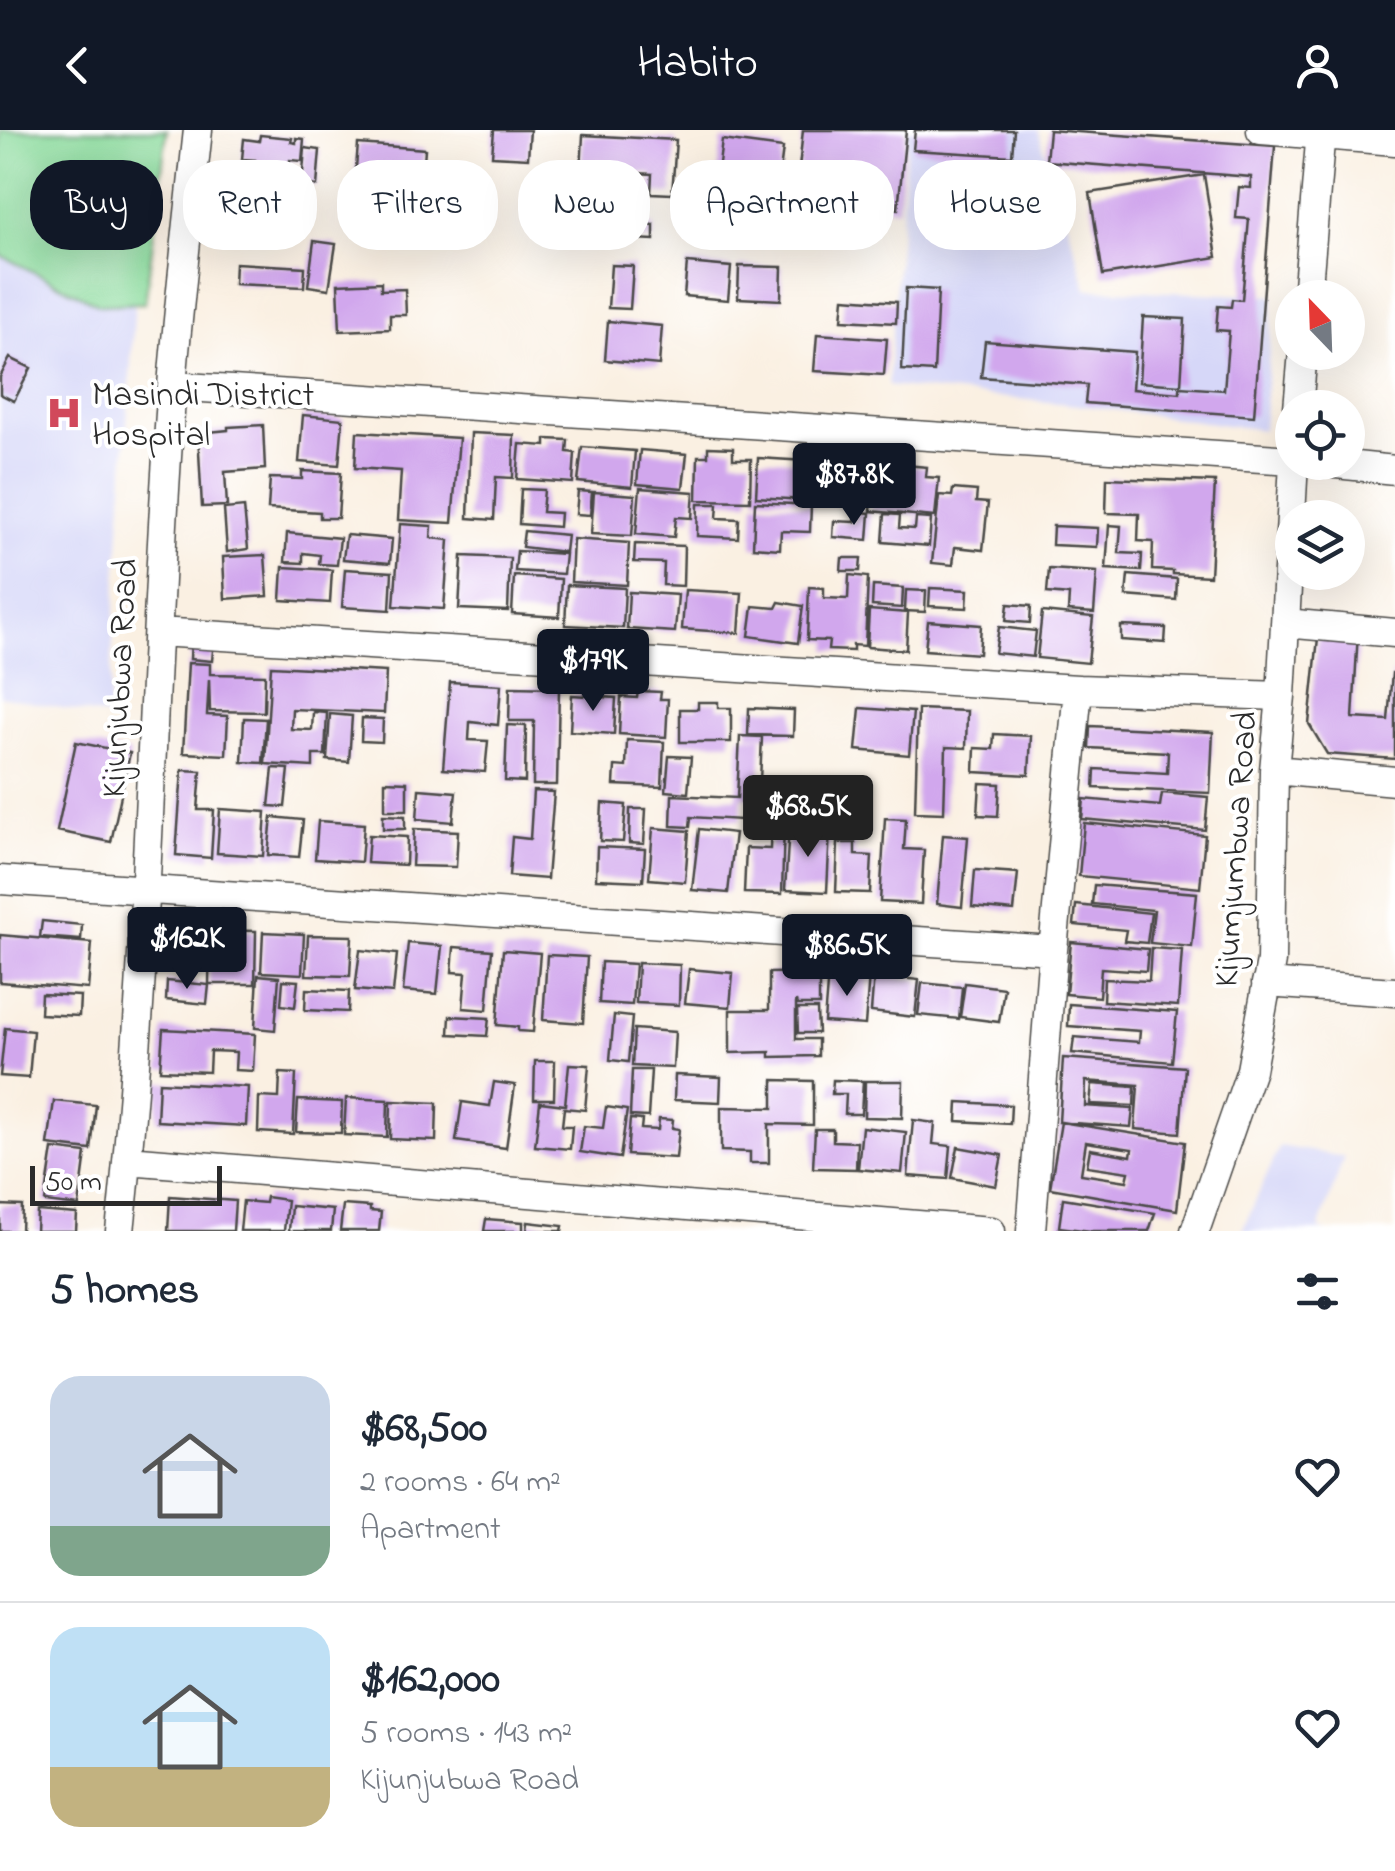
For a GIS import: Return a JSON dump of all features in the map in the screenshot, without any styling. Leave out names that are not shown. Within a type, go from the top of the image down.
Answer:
[{"type":"street","name":"Kijunjubwa Road","points":[[120,1231],[145,890],[172,386],[198,130]]},
{"type":"street","points":[[1261,130],[1395,140]]},
{"type":"street","points":[[1309,280],[1321,132]]},
{"type":"street","points":[[172,386],[1275,460]]},
{"type":"street","points":[[1365,467],[1395,470]]},
{"type":"street","name":"Kijumjumbwa Road","points":[[1195,1231],[1251,1070],[1271,960],[1274,770],[1292,480]]},
{"type":"street","points":[[1285,624],[1395,632]]},
{"type":"street","points":[[158,632],[1078,690],[1281,696]]},
{"type":"street","points":[[1031,1231],[1052,950],[1078,690]]},
{"type":"street","points":[[1274,770],[1395,781]]},
{"type":"street","points":[[0,880],[1052,950]]},
{"type":"street","points":[[1266,983],[1395,992]]},
{"type":"street","points":[[128,1160],[991,1231]]},
{"type":"shaded area","name":"Masindi District Hospital","points":[[0,130],[146,130],[144,160],[30,160],[30,250],[138,250],[108,717],[0,696]]},
{"type":"shaded area","points":[[908,130],[1038,130],[1047,160],[914,160],[914,250],[1075,250],[1087,289],[1274,296],[1263,430],[1078,405],[888,386]]},
{"type":"shaded area","points":[[1280,1146],[1344,1157],[1319,1229],[1327,1231],[1242,1231]]},
{"type":"green space","points":[[0,130],[167,130],[163,161],[30,160],[30,250],[152,250],[145,303],[100,305],[0,255]]},
{"type":"building","points":[[494,130],[530,130],[528,158],[492,156]]},
{"type":"building","points":[[803,130],[906,130],[898,209],[894,209],[894,160],[800,160]]},
{"type":"building","points":[[915,130],[1014,130],[1012,156],[913,150]]},
{"type":"building","points":[[1049,130],[1275,146],[1254,416],[1085,403],[1087,385],[981,377],[985,341],[1135,352],[1132,389],[1180,393],[1180,387],[1224,390],[1229,331],[1216,330],[1218,306],[1231,307],[1232,299],[1242,300],[1249,219],[1236,218],[1239,187],[1251,188],[1251,177],[1046,160]]},
{"type":"building","points":[[260,135],[292,138],[291,142],[296,143],[296,138],[304,139],[302,160],[242,159],[244,139],[259,141]]},
{"type":"building","points":[[583,135],[676,140],[675,160],[670,160],[670,194],[651,193],[650,160],[582,160]]},
{"type":"building","points":[[722,140],[783,148],[781,160],[719,160]]},
{"type":"building","points":[[358,144],[425,149],[424,160],[357,160]]},
{"type":"building","points":[[305,148],[320,150],[317,186],[317,160],[304,160]]},
{"type":"building","points":[[1204,175],[1217,257],[1103,275],[1090,193]]},
{"type":"building","points":[[317,241],[336,244],[329,289],[308,286]]},
{"type":"building","points":[[235,263],[305,267],[304,287],[234,284]]},
{"type":"building","points":[[687,263],[731,267],[728,300],[684,296]]},
{"type":"building","points":[[611,265],[633,266],[630,309],[608,308]]},
{"type":"building","points":[[739,266],[782,267],[781,300],[738,298]]},
{"type":"building","points":[[381,282],[381,290],[405,289],[406,315],[390,315],[390,329],[340,331],[338,284]]},
{"type":"building","points":[[906,288],[938,290],[934,372],[902,370]]},
{"type":"building","points":[[844,298],[897,302],[896,323],[842,320]]},
{"type":"building","points":[[1143,317],[1185,319],[1181,385],[1139,382]]},
{"type":"building","points":[[608,321],[662,326],[659,365],[605,360]]},
{"type":"building","points":[[817,334],[887,339],[884,375],[814,371]]},
{"type":"building","points":[[10,358],[31,368],[14,401],[0,394],[0,377]]},
{"type":"building","points":[[303,415],[343,419],[339,465],[299,462]]},
{"type":"building","points":[[263,425],[265,469],[225,472],[227,506],[202,507],[198,433]]},
{"type":"building","points":[[357,432],[459,438],[452,523],[398,520],[401,471],[355,468]]},
{"type":"building","points":[[471,433],[514,435],[513,478],[496,477],[494,520],[468,518]]},
{"type":"building","points":[[546,439],[568,440],[567,452],[575,453],[573,483],[517,479],[520,444],[546,446]]},
{"type":"building","points":[[582,447],[635,451],[632,487],[578,482]]},
{"type":"building","points":[[708,447],[733,448],[733,459],[751,459],[750,501],[697,500],[698,456],[708,456]]},
{"type":"building","points":[[640,450],[687,454],[683,488],[637,484]]},
{"type":"building","points":[[827,455],[866,461],[864,505],[812,503],[814,461],[827,462]]},
{"type":"building","points":[[758,458],[806,461],[804,500],[756,497]]},
{"type":"building","points":[[905,465],[927,467],[926,477],[939,478],[935,517],[871,511],[875,472],[904,475]]},
{"type":"building","points":[[302,471],[341,473],[338,518],[320,518],[320,512],[268,509],[270,478],[302,479]]},
{"type":"building","points":[[1107,478],[1215,482],[1210,576],[1152,570],[1153,542],[1138,541],[1139,514],[1106,513]]},
{"type":"building","points":[[640,488],[694,492],[692,518],[676,517],[674,537],[636,534]]},
{"type":"building","points":[[521,489],[544,490],[542,512],[560,513],[559,527],[519,524]]},
{"type":"building","points":[[953,489],[977,491],[976,502],[988,503],[983,550],[955,547],[953,565],[932,563],[939,495],[952,496]]},
{"type":"building","points":[[578,491],[592,492],[590,515],[576,514]]},
{"type":"building","points":[[594,492],[635,495],[632,536],[591,534]]},
{"type":"building","points":[[755,502],[811,505],[810,532],[781,531],[780,549],[753,547]]},
{"type":"building","points":[[698,504],[718,504],[717,518],[739,519],[738,538],[697,536]]},
{"type":"building","points":[[244,507],[248,549],[227,552],[224,509]]},
{"type":"building","points":[[856,511],[870,513],[868,540],[833,537],[834,521],[855,522]]},
{"type":"building","points":[[885,514],[900,515],[899,528],[915,529],[916,518],[931,519],[929,546],[883,542]]},
{"type":"building","points":[[400,524],[432,526],[431,538],[449,540],[444,609],[394,606]]},
{"type":"building","points":[[1109,525],[1121,526],[1119,553],[1142,554],[1141,571],[1106,569]]},
{"type":"building","points":[[1053,526],[1098,528],[1097,547],[1052,545]]},
{"type":"building","points":[[524,531],[567,535],[565,552],[522,547]]},
{"type":"building","points":[[287,533],[340,538],[337,565],[319,564],[320,555],[303,553],[303,563],[285,562]]},
{"type":"building","points":[[346,535],[392,539],[390,563],[343,559]]},
{"type":"building","points":[[573,539],[629,543],[627,585],[571,582]]},
{"type":"building","points":[[635,544],[684,546],[683,586],[663,585],[664,563],[634,562]]},
{"type":"building","points":[[517,551],[565,554],[563,574],[515,571]]},
{"type":"building","points":[[265,555],[268,596],[225,599],[223,557]]},
{"type":"building","points":[[462,556],[510,558],[508,611],[459,609]]},
{"type":"building","points":[[842,558],[861,558],[860,571],[841,571]]},
{"type":"building","points":[[283,567],[332,570],[330,603],[281,600]]},
{"type":"building","points":[[345,569],[392,572],[390,610],[342,607]]},
{"type":"building","points":[[1049,569],[1097,572],[1094,613],[1068,611],[1069,595],[1047,593]]},
{"type":"building","points":[[849,575],[868,577],[865,646],[853,645],[853,651],[828,650],[829,641],[807,640],[809,587],[824,588],[824,598],[848,599]]},
{"type":"building","points":[[1128,575],[1177,579],[1176,600],[1126,596]]},
{"type":"building","points":[[514,576],[561,579],[559,617],[512,614]]},
{"type":"building","points":[[567,585],[625,588],[623,628],[565,625]]},
{"type":"building","points":[[873,586],[903,588],[902,608],[872,606]]},
{"type":"building","points":[[930,588],[968,590],[967,608],[929,606]]},
{"type":"building","points":[[685,590],[742,593],[739,633],[682,629]]},
{"type":"building","points":[[906,590],[926,591],[925,612],[905,611]]},
{"type":"building","points":[[629,592],[678,595],[675,632],[627,629]]},
{"type":"building","points":[[779,602],[803,606],[798,643],[749,636],[753,606],[776,608]]},
{"type":"building","points":[[1008,604],[1031,606],[1030,623],[1006,621]]},
{"type":"building","points":[[869,610],[908,613],[906,650],[867,647]]},
{"type":"building","points":[[1042,612],[1093,617],[1088,663],[1037,658]]},
{"type":"building","points":[[928,621],[981,625],[979,654],[925,650]]},
{"type":"building","points":[[1121,626],[1166,628],[1165,643],[1121,640]]},
{"type":"building","points":[[999,627],[1036,631],[1033,657],[995,653]]},
{"type":"building","points":[[1319,628],[1358,632],[1353,718],[1388,720],[1395,673],[1395,759],[1327,754],[1309,724]]},
{"type":"building","points":[[191,638],[214,640],[212,661],[190,659]]},
{"type":"building","points":[[188,663],[210,664],[210,674],[265,675],[264,712],[210,711],[209,679],[207,715],[228,716],[226,755],[183,753]]},
{"type":"building","points":[[271,666],[386,672],[384,713],[292,709],[291,729],[312,730],[313,712],[327,713],[325,755],[313,755],[313,767],[265,764]]},
{"type":"building","points":[[450,682],[501,685],[498,725],[470,722],[469,740],[488,741],[485,772],[443,769]]},
{"type":"building","points":[[510,687],[559,688],[557,785],[533,785],[534,721],[509,721]]},
{"type":"building","points":[[638,691],[661,692],[660,699],[668,699],[666,737],[619,734],[621,697],[637,698]]},
{"type":"building","points":[[572,695],[616,698],[614,734],[570,731]]},
{"type":"building","points":[[698,702],[718,702],[718,708],[731,708],[731,742],[680,742],[680,709],[698,709]]},
{"type":"building","points":[[749,708],[794,710],[793,736],[748,735]]},
{"type":"building","points":[[860,708],[913,712],[909,755],[856,750]]},
{"type":"building","points":[[918,709],[967,711],[966,748],[946,747],[944,813],[915,812]]},
{"type":"building","points":[[330,714],[352,716],[349,762],[327,760]]},
{"type":"building","points":[[244,718],[266,719],[263,763],[242,762]]},
{"type":"building","points":[[362,718],[383,719],[382,742],[361,741]]},
{"type":"building","points":[[507,725],[526,726],[525,782],[505,781]]},
{"type":"building","points":[[1090,726],[1213,732],[1210,793],[1094,788],[1095,769],[1167,773],[1168,752],[1089,748]]},
{"type":"building","points":[[994,734],[1031,736],[1029,775],[974,772],[975,748],[993,749]]},
{"type":"building","points":[[740,736],[762,737],[760,781],[772,782],[771,798],[742,797],[741,820],[691,817],[690,827],[671,826],[672,795],[737,798]]},
{"type":"building","points":[[627,740],[664,742],[662,787],[614,785],[615,766],[626,767]]},
{"type":"building","points":[[76,742],[130,753],[111,842],[57,831]]},
{"type":"building","points":[[669,756],[691,757],[688,793],[666,791]]},
{"type":"building","points":[[273,768],[289,769],[285,807],[269,806]]},
{"type":"building","points":[[182,770],[201,771],[198,810],[214,810],[211,858],[176,855]]},
{"type":"building","points":[[385,781],[407,782],[407,810],[385,810]]},
{"type":"building","points":[[980,783],[1000,784],[998,816],[978,815]]},
{"type":"building","points":[[419,789],[456,792],[453,822],[417,819]]},
{"type":"building","points":[[533,791],[554,792],[547,879],[509,876],[512,837],[530,839]]},
{"type":"building","points":[[1162,793],[1208,797],[1205,830],[1082,819],[1084,799],[1160,806]]},
{"type":"building","points":[[602,803],[626,805],[623,842],[600,841]]},
{"type":"building","points":[[220,809],[266,812],[263,856],[217,853]]},
{"type":"building","points":[[630,809],[646,809],[644,844],[629,843]]},
{"type":"building","points":[[383,815],[405,816],[405,829],[383,829]]},
{"type":"building","points":[[272,817],[303,820],[299,857],[268,855]]},
{"type":"building","points":[[885,818],[906,819],[904,849],[924,850],[921,904],[880,902]]},
{"type":"building","points":[[318,821],[364,824],[361,862],[315,859]]},
{"type":"building","points":[[771,823],[784,823],[782,894],[744,893],[746,848],[770,849]]},
{"type":"building","points":[[1084,823],[1205,835],[1200,888],[1079,876]]},
{"type":"building","points":[[789,827],[830,829],[827,892],[785,890]]},
{"type":"building","points":[[653,828],[689,831],[685,882],[649,879]]},
{"type":"building","points":[[414,829],[458,831],[456,867],[412,866]]},
{"type":"building","points":[[699,829],[735,833],[728,893],[692,890]]},
{"type":"building","points":[[369,835],[407,837],[406,865],[367,863]]},
{"type":"building","points":[[943,835],[968,837],[962,907],[937,904]]},
{"type":"building","points":[[838,843],[855,843],[855,855],[872,856],[870,893],[836,892]]},
{"type":"building","points":[[597,847],[645,849],[643,881],[596,879]]},
{"type":"building","points":[[975,870],[1018,873],[1014,911],[972,907]]},
{"type":"building","points":[[1094,885],[1197,893],[1192,947],[1150,943],[1154,910],[1092,904]]},
{"type":"building","points":[[1076,905],[1151,913],[1147,943],[1124,941],[1126,930],[1074,925]]},
{"type":"building","points":[[42,921],[82,925],[81,940],[40,937]]},
{"type":"building","points":[[210,930],[256,931],[255,984],[209,984]]},
{"type":"building","points":[[263,932],[304,934],[302,974],[261,972]]},
{"type":"building","points":[[0,935],[92,943],[88,989],[0,982]]},
{"type":"building","points":[[308,935],[352,936],[350,976],[306,975]]},
{"type":"building","points":[[1071,942],[1148,949],[1146,971],[1101,968],[1099,997],[1066,994]]},
{"type":"building","points":[[408,943],[442,946],[437,994],[403,991]]},
{"type":"building","points":[[454,947],[492,950],[487,1010],[463,1008],[466,973],[452,972]]},
{"type":"building","points":[[1151,948],[1182,950],[1178,1006],[1103,1001],[1104,979],[1149,981]]},
{"type":"building","points":[[360,950],[397,954],[393,993],[355,990]]},
{"type":"building","points":[[503,950],[540,953],[533,1032],[497,1025]]},
{"type":"building","points":[[547,955],[587,957],[583,1023],[543,1020]]},
{"type":"building","points":[[601,962],[635,964],[632,1005],[599,1003]]},
{"type":"building","points":[[638,963],[680,965],[679,1005],[636,1003]]},
{"type":"building","points":[[689,969],[733,973],[730,1007],[685,1003]]},
{"type":"building","points":[[819,972],[819,1005],[797,1005],[796,1001],[796,1039],[818,1039],[818,1056],[730,1053],[730,1010],[769,1010],[769,973]]},
{"type":"building","points":[[828,972],[869,975],[865,1025],[824,1022]]},
{"type":"building","points":[[258,975],[279,977],[275,1030],[255,1028]]},
{"type":"building","points":[[874,975],[919,980],[915,1017],[871,1012]]},
{"type":"building","points":[[283,980],[298,981],[295,1007],[281,1005]]},
{"type":"building","points":[[167,981],[209,985],[207,1004],[166,1000]]},
{"type":"building","points":[[922,983],[962,987],[959,1019],[918,1015]]},
{"type":"building","points":[[965,983],[1004,988],[999,1022],[960,1017]]},
{"type":"building","points":[[306,989],[349,991],[348,1012],[305,1010]]},
{"type":"building","points":[[41,994],[80,996],[79,1016],[40,1014]]},
{"type":"building","points":[[1069,1004],[1177,1012],[1172,1062],[1072,1053],[1074,1037],[1139,1042],[1140,1031],[1068,1026]]},
{"type":"building","points":[[797,1009],[817,1009],[818,1033],[798,1033]]},
{"type":"building","points":[[614,1015],[632,1017],[628,1062],[610,1060]]},
{"type":"building","points":[[450,1016],[489,1018],[487,1036],[449,1034]]},
{"type":"building","points":[[5,1028],[33,1031],[29,1078],[0,1076]]},
{"type":"building","points":[[163,1029],[255,1034],[253,1071],[235,1070],[236,1052],[210,1051],[209,1072],[160,1070]]},
{"type":"building","points":[[634,1029],[675,1032],[673,1068],[632,1066]]},
{"type":"building","points":[[1063,1058],[1185,1067],[1180,1133],[1135,1129],[1138,1085],[1086,1081],[1085,1106],[1133,1109],[1131,1127],[1059,1122]]},
{"type":"building","points":[[535,1061],[555,1061],[554,1099],[534,1099]]},
{"type":"building","points":[[569,1064],[589,1065],[585,1110],[564,1108],[562,1126],[572,1126],[570,1149],[535,1146],[540,1102],[565,1105]]},
{"type":"building","points":[[632,1070],[651,1070],[648,1117],[630,1116]]},
{"type":"building","points":[[280,1073],[296,1074],[293,1134],[258,1132],[259,1097],[279,1098]]},
{"type":"building","points":[[675,1075],[721,1077],[720,1102],[674,1100]]},
{"type":"building","points":[[773,1080],[813,1081],[813,1125],[769,1124],[769,1163],[750,1163],[750,1152],[721,1151],[721,1107],[773,1108]]},
{"type":"building","points":[[833,1080],[863,1081],[861,1114],[845,1114],[846,1094],[832,1094]]},
{"type":"building","points":[[865,1081],[903,1081],[902,1118],[864,1117]]},
{"type":"building","points":[[159,1082],[248,1087],[246,1126],[157,1121]]},
{"type":"building","points":[[494,1082],[515,1085],[506,1148],[456,1141],[462,1102],[490,1106]]},
{"type":"building","points":[[1092,1084],[1135,1087],[1134,1106],[1090,1104]]},
{"type":"building","points":[[346,1098],[388,1100],[387,1137],[344,1135]]},
{"type":"building","points":[[298,1100],[342,1102],[341,1133],[296,1132]]},
{"type":"building","points":[[54,1101],[96,1105],[91,1150],[48,1145]]},
{"type":"building","points":[[391,1101],[437,1103],[436,1141],[390,1139]]},
{"type":"building","points":[[958,1102],[1011,1105],[1010,1124],[957,1121]]},
{"type":"building","points":[[606,1107],[627,1110],[620,1158],[580,1152],[584,1126],[603,1128]]},
{"type":"building","points":[[630,1119],[642,1120],[641,1129],[658,1130],[659,1119],[673,1120],[672,1128],[679,1129],[676,1158],[627,1155]]},
{"type":"building","points":[[913,1120],[935,1123],[933,1144],[951,1146],[948,1179],[908,1176]]},
{"type":"building","points":[[1061,1122],[1185,1142],[1177,1210],[1050,1188]],"holes":[[[1086,1142],[1132,1149],[1131,1156],[1090,1149],[1087,1166],[1129,1172],[1127,1181],[1081,1174]]]},
{"type":"building","points":[[862,1127],[906,1132],[902,1173],[858,1169]]},
{"type":"building","points":[[815,1129],[833,1129],[833,1141],[857,1142],[856,1169],[813,1168]]},
{"type":"building","points":[[958,1147],[1002,1155],[996,1186],[952,1178]]},
{"type":"building","points":[[53,1149],[86,1153],[79,1206],[45,1202]]},
{"type":"building","points":[[170,1196],[235,1201],[233,1231],[168,1231]]},
{"type":"building","points":[[266,1197],[287,1200],[284,1231],[240,1231],[243,1201],[265,1203]]},
{"type":"building","points":[[1063,1198],[1155,1213],[1149,1231],[1059,1227]]},
{"type":"building","points":[[0,1205],[22,1206],[21,1231],[0,1231]]},
{"type":"building","points":[[343,1205],[381,1212],[379,1231],[340,1231]]},
{"type":"building","points":[[291,1206],[333,1210],[331,1231],[289,1231]]},
{"type":"building","points":[[37,1211],[77,1214],[76,1231],[36,1231]]},
{"type":"building","points":[[486,1219],[523,1222],[523,1231],[484,1231]]},
{"type":"building","points":[[528,1222],[563,1226],[562,1231],[527,1231]]},
{"type":"place","name":"Masindi District Hospital","points":[[64,413]]}]
